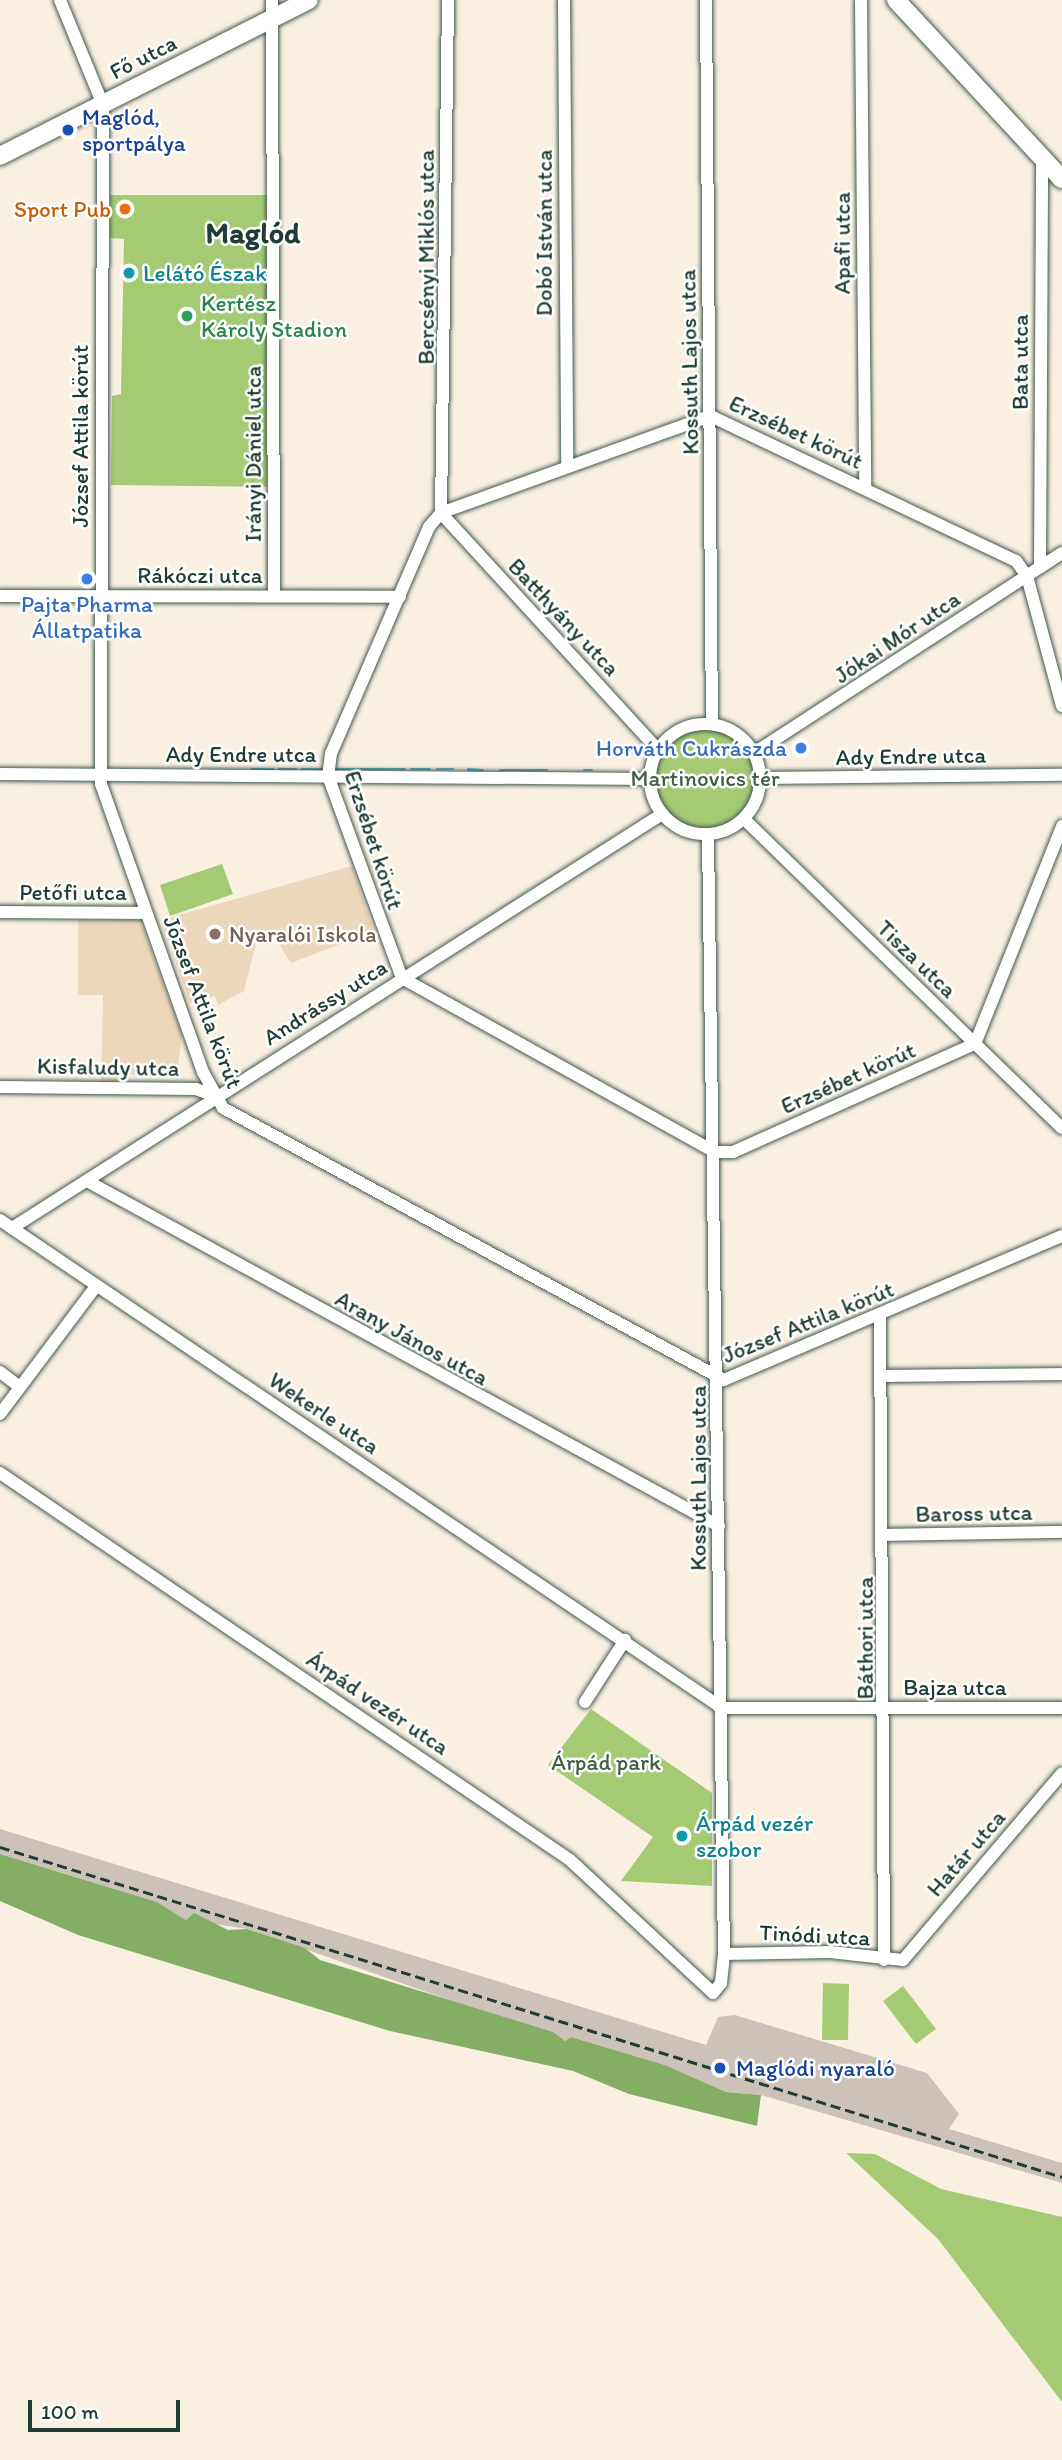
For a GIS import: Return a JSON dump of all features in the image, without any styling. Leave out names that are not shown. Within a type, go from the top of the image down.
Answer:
[{"type":"main road","name":"Fő utca","points":[[0,156],[103,104],[273,9],[309,0]]},
{"type":"main road","points":[[896,0],[1060,174]]},
{"type":"street","points":[[60,0],[103,104]]},
{"type":"street","name":"Bercsényi Miklós utca","points":[[441,513],[448,0]]},
{"type":"street","name":"Dobó István utca","points":[[564,0],[567,465]]},
{"type":"street","name":"Kossuth Lajos utca","points":[[706,0],[712,724]]},
{"type":"street","name":"Apafi utca","points":[[861,0],[865,486]]},
{"type":"street","name":"Irányi Dániel utca","points":[[273,9],[274,596]]},
{"type":"street","name":"József Attila körút","points":[[103,104],[99,775],[145,913],[215,1096],[223,1108],[718,1379],[731,1380],[1062,1236]]},
{"type":"street","name":"Bata utca","points":[[1040,567],[1042,157]]},
{"type":"street","name":"Erzsébet körút","points":[[402,978],[328,776],[331,753],[400,597],[441,513],[710,415],[865,486],[1016,561],[1027,576]]},
{"type":"street","name":"Batthyány utca","points":[[441,513],[658,750]]},
{"type":"street","name":"Jókai Mór utca","points":[[754,754],[1062,553]]},
{"type":"street","points":[[1027,576],[1062,706]]},
{"type":"street","name":"Rákóczi utca","points":[[0,596],[400,597]]},
{"type":"street","points":[[712,724],[736,734],[754,754],[761,778],[744,819],[708,834],[691,832],[662,814],[650,779],[658,750],[681,729],[712,724]]},
{"type":"street","name":"Ady Endre utca","points":[[0,774],[650,779]]},
{"type":"street","name":"Ady Endre utca","points":[[761,778],[1062,775]]},
{"type":"street","name":"Andrássy utca","points":[[12,1228],[215,1096],[662,814]]},
{"type":"street","name":"Tisza utca","points":[[744,819],[1062,1128]]},
{"type":"street","points":[[975,1044],[1062,826]]},
{"type":"street","name":"Kossuth Lajos utca","points":[[708,834],[715,1152],[724,1955],[721,1983],[713,1993]]},
{"type":"street","name":"Petőfi utca","points":[[0,912],[145,913]]},
{"type":"street","points":[[402,978],[715,1152]]},
{"type":"street","name":"Erzsébet körút","points":[[715,1152],[733,1152],[975,1044]]},
{"type":"street","name":"Kisfaludy utca","points":[[0,1087],[196,1089],[215,1096]]},
{"type":"street","name":"Arany János utca","points":[[87,1181],[719,1526]]},
{"type":"street","name":"Wekerle utca","points":[[0,1220],[722,1708]]},
{"type":"street","points":[[0,1415],[96,1286]]},
{"type":"street","name":"Báthori utca","points":[[880,1316],[885,1376],[886,1535],[884,1960]]},
{"type":"street","points":[[0,1372],[20,1387]]},
{"type":"street","points":[[885,1376],[1062,1374]]},
{"type":"street","name":"Árpád vezér utca","points":[[0,1473],[570,1860],[713,1993]]},
{"type":"street","name":"Baross utca","points":[[886,1535],[1062,1532]]},
{"type":"street","points":[[585,1702],[625,1640]]},
{"type":"street","name":"Bajza utca","points":[[722,1708],[1062,1708]]},
{"type":"street","name":"Határ utca","points":[[902,1960],[1062,1773]]},
{"type":"street","name":"Tinódi utca","points":[[724,1955],[830,1952],[902,1960]]},
{"type":"shaded area","name":"Nyaralói Iskola","points":[[352,866],[374,931],[291,963],[271,932],[258,936],[244,991],[218,1005],[215,996],[190,1003],[161,920]]},
{"type":"shaded area","points":[[78,920],[140,920],[182,1035],[177,1076],[118,1074],[117,1082],[101,1082],[103,995],[78,995]]},
{"type":"shaded area","points":[[0,1829],[706,2045],[718,2017],[735,2015],[927,2073],[959,2114],[949,2129],[1062,2163],[1062,2183],[761,2095],[726,2092],[665,2065],[571,2037],[565,2041],[248,1929],[186,1920],[157,1902],[0,1854]]},
{"type":"green space","points":[[110,195],[267,195],[267,487],[111,485],[112,396],[121,394],[124,239],[110,238]]},
{"type":"green space","name":"Martinovics tér","points":[[705,728],[724,732],[740,743],[751,759],[755,778],[751,797],[740,813],[724,824],[705,828],[686,824],[670,813],[659,797],[655,778],[659,759],[670,743],[686,732]]},
{"type":"green space","points":[[222,864],[233,894],[170,916],[160,885]]},
{"type":"green space","name":"Árpád park","points":[[591,1709],[712,1793],[712,1886],[621,1881],[653,1837],[548,1765]]},
{"type":"green space","points":[[0,1854],[157,1902],[186,1920],[194,1913],[228,1930],[247,1929],[305,1948],[320,1960],[553,2032],[565,2041],[571,2037],[665,2065],[726,2092],[761,2095],[757,2126],[629,2094],[573,2071],[390,2031],[78,1935],[0,1901]]},
{"type":"green space","points":[[823,1983],[849,1984],[848,2040],[822,2040]]},
{"type":"green space","points":[[903,1986],[936,2029],[916,2044],[883,2001]]},
{"type":"green space","points":[[846,2153],[875,2154],[941,2189],[1062,2217],[1062,2402],[938,2239]]},
{"type":"waterway","points":[[252,769],[273,769]]},
{"type":"waterway","points":[[279,769],[296,769]]},
{"type":"waterway","points":[[302,769],[322,769]]},
{"type":"waterway","points":[[334,769],[405,769]]},
{"type":"waterway","points":[[411,769],[430,769]]},
{"type":"waterway","points":[[437,769],[453,769]]},
{"type":"waterway","points":[[468,769],[482,770]]},
{"type":"waterway","points":[[500,770],[547,770]]},
{"type":"waterway","points":[[584,770],[592,770]]},
{"type":"railway","points":[[0,1847],[1062,2177]]},
{"type":"place","name":"Maglód, sportpálya","points":[[68,130]]},
{"type":"place","name":"Sport Pub","points":[[125,209]]},
{"type":"place","name":"Lelátó Észak","points":[[129,273]]},
{"type":"place","name":"Kertész Károly Stadion","points":[[187,316]]},
{"type":"place","name":"Pajta Pharma Állatpatika","points":[[87,579]]},
{"type":"place","name":"Horváth Cukrászda","points":[[801,748]]},
{"type":"place","name":"Nyaralói Iskola","points":[[215,934]]},
{"type":"place","name":"Árpád vezér szobor","points":[[682,1836]]},
{"type":"place","name":"Maglódi nyaraló","points":[[720,2068]]},
{"type":"district","name":"Maglód","points":[[253,233]]}]
